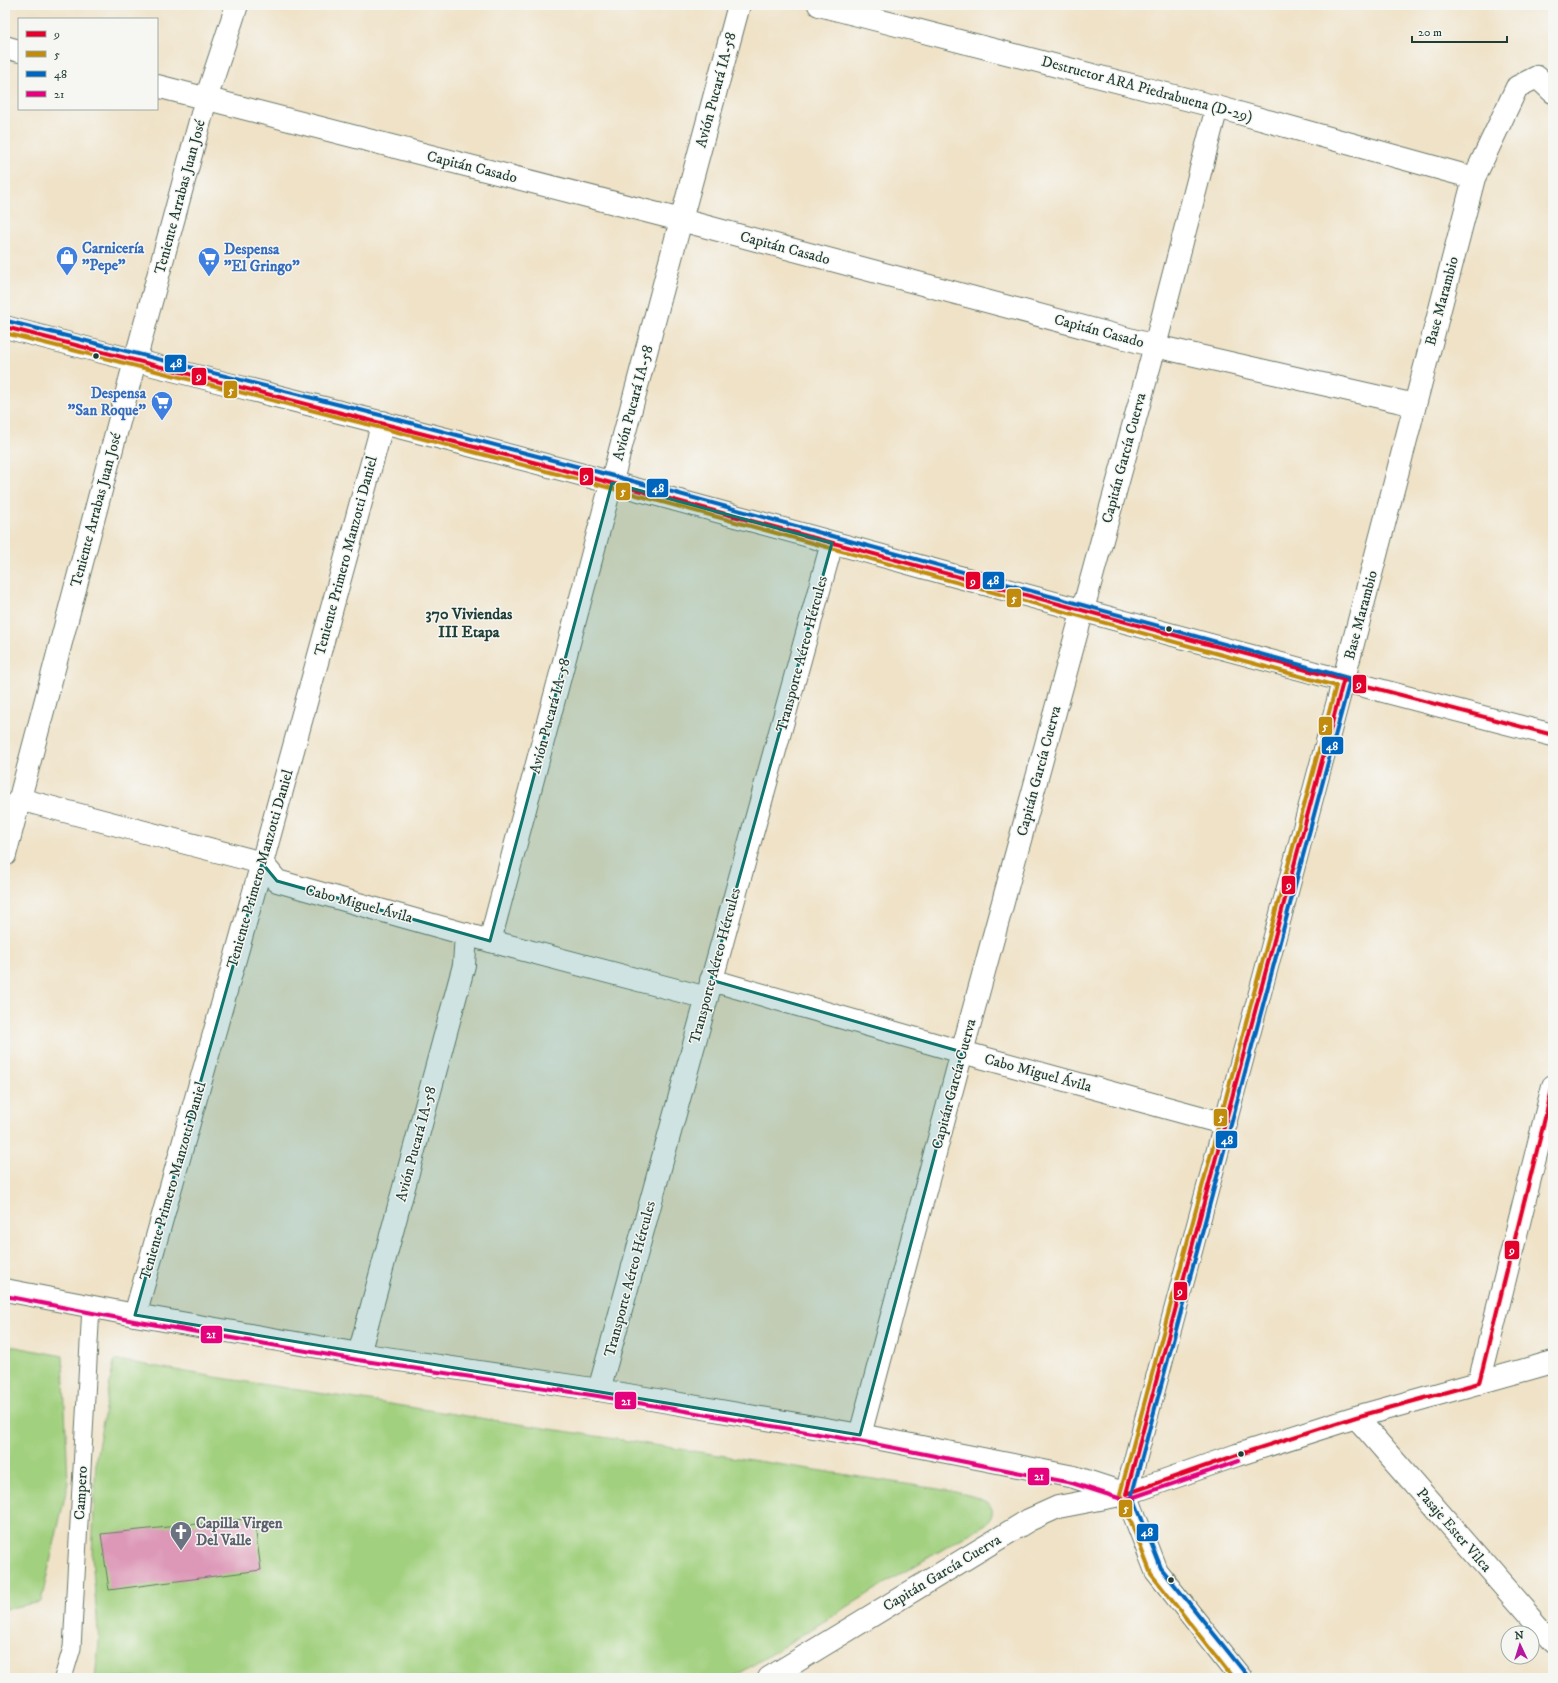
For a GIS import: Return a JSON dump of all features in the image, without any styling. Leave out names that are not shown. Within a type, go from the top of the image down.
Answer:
[{"type":"street","name":"Teniente Arrabas Juan José","points":[[5,855],[206,98],[237,5]]},
{"type":"street","name":"Avión Pucará IA-58","points":[[490,941],[739,5]]},
{"type":"street","name":"Destructor ARA Piedrabuena (D-29)","points":[[818,5],[1217,107],[1474,178]]},
{"type":"street","points":[[5,47],[18,51]]},
{"type":"street","name":"Base Marambio","points":[[1126,1494],[1343,682],[1474,178],[1517,87],[1537,77],[1553,92]]},
{"type":"street","name":"Capitán Casado","points":[[158,86],[681,220],[1155,346],[1415,405]]},
{"type":"street","name":"Capitán García Cuerva","points":[[860,1435],[962,1052],[1155,346],[1217,107]]},
{"type":"street","points":[[5,327],[135,361],[383,422],[612,482],[1343,682],[1553,735]]},
{"type":"street","name":"Teniente Primero Manzotti Daniel","points":[[135,1315],[262,863],[383,422]]},
{"type":"street","name":"Transporte Aéreo Hércules","points":[[599,1390],[832,543]]},
{"type":"street","points":[[19,798],[262,863]]},
{"type":"street","name":"Cabo Miguel Ávila","points":[[262,863],[277,881],[490,941],[709,989],[962,1052],[1226,1124]]},
{"type":"street","name":"Avión Pucará IA-58","points":[[360,1354],[464,965],[466,934]]},
{"type":"street","points":[[1479,1383],[1553,1086]]},
{"type":"street","points":[[5,1290],[135,1315],[360,1354],[599,1390],[860,1435],[1074,1477],[1126,1494],[1156,1571],[1241,1678]]},
{"type":"street","name":"Capitán García Cuerva","points":[[769,1678],[1029,1520],[1058,1507],[1126,1494],[1238,1455],[1356,1417],[1553,1362]]},
{"type":"street","name":"Pasaje Ester Vilca","points":[[1356,1417],[1553,1643]]},
{"type":"lane","name":"Campero","points":[[63,1678],[72,1648],[91,1307]]},
{"type":"highlighted area","points":[[612,483],[832,543],[711,980],[962,1052],[860,1435],[135,1315],[262,863],[277,881],[490,941]]},
{"type":"green space","points":[[5,1345],[63,1356],[68,1483],[41,1602],[5,1609]]},
{"type":"green space","points":[[114,1361],[124,1361],[215,1377],[951,1491],[974,1497],[989,1504],[992,1509],[991,1516],[986,1524],[899,1575],[732,1678],[95,1678],[99,1643],[92,1557],[96,1458]]},
{"type":"building","name":"Capilla Virgen Del Valle","points":[[254,1518],[261,1570],[109,1590],[101,1534]]},
{"type":"transit line","name":"48","points":[[7,321],[384,416],[625,479],[1348,678],[1349,684],[1132,1494],[1161,1568],[1246,1674]]},
{"type":"transit line","name":"9","points":[[5,327],[537,463],[1200,642],[1553,735]]},
{"type":"transit line","name":"5","points":[[5,333],[382,428],[622,491],[1336,686],[1120,1494],[1151,1574],[1233,1678]]},
{"type":"transit line","name":"9","points":[[1126,1494],[1343,682]]},
{"type":"transit line","name":"9","points":[[1126,1494],[1237,1455],[1356,1417],[1479,1383],[1553,1086]]},
{"type":"transit line","name":"21","points":[[5,1296],[134,1321],[358,1360],[598,1396],[859,1441],[1072,1483],[1125,1500],[1239,1461]]},
{"type":"place","name":"Carnicería \"Pepe\"","points":[[67,276]]},
{"type":"place","name":"Despensa \"El Gringo\"","points":[[209,278]]},
{"type":"place","name":"Despensa \"San Roque\"","points":[[162,422]]},
{"type":"place","name":"Capilla Virgen Del Valle","points":[[181,1552]]},
{"type":"district","name":"370 Viviendas III Etapa","points":[[469,623]]}]
